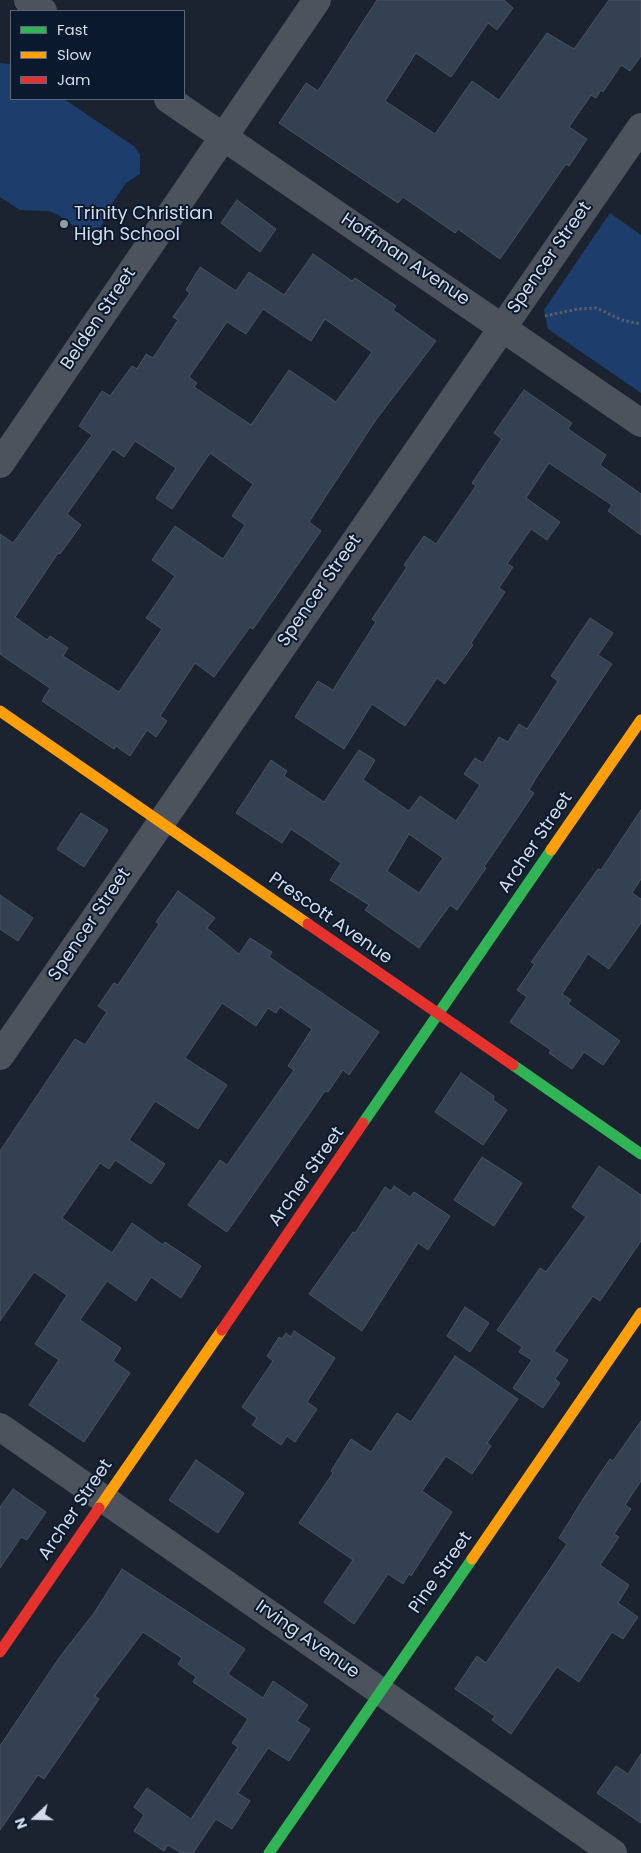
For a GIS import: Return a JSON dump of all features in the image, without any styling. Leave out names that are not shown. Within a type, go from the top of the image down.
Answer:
[{"type":"street","points":[[28,0],[43,10]]},
{"type":"street","name":"Belden Street","points":[[0,464],[317,0]]},
{"type":"street","name":"Hoffman Avenue","points":[[169,100],[641,423]]},
{"type":"street","name":"Spencer Street","points":[[0,1056],[641,127]]},
{"type":"street","name":"Prescott Avenue","points":[[0,711],[641,1154]]},
{"type":"street","name":"Archer Street","points":[[0,1652],[641,720]]},
{"type":"street","name":"Pine Street","points":[[269,1853],[641,1313]]},
{"type":"street","name":"Irving Avenue","points":[[0,1427],[613,1853]]},
{"type":"path","points":[[545,316],[578,309],[596,308],[622,320],[641,324]]},
{"type":"shaded area","points":[[0,63],[10,64],[10,100],[65,100],[135,147],[140,155],[140,174],[126,183],[113,202],[101,227],[88,230],[78,229],[57,214],[48,211],[20,210],[0,197]]},
{"type":"shaded area","points":[[610,213],[641,235],[641,393],[548,329],[544,310]]},
{"type":"building","points":[[377,0],[504,0],[513,8],[497,30],[488,23],[451,77],[416,53],[385,101],[435,134],[472,81],[499,100],[547,33],[574,49],[609,0],[641,0],[641,56],[630,71],[621,65],[603,92],[601,90],[596,98],[591,95],[569,127],[587,139],[569,166],[566,164],[500,259],[458,229],[455,233],[403,197],[398,203],[279,123],[306,83],[318,91]]},
{"type":"building","points":[[237,200],[276,229],[260,252],[221,223]]},
{"type":"building","points":[[313,254],[352,281],[355,278],[396,306],[393,310],[436,341],[375,421],[309,522],[321,531],[253,629],[250,627],[214,677],[195,663],[160,716],[167,721],[156,737],[147,730],[130,756],[116,746],[114,749],[42,701],[50,688],[0,654],[0,534],[13,543],[92,435],[79,426],[102,391],[110,396],[132,366],[137,369],[146,354],[153,358],[178,320],[173,317],[190,293],[186,290],[200,267],[236,291],[249,272],[284,295]],"holes":[[[263,309],[311,341],[325,319],[372,352],[336,402],[289,370],[251,425],[194,387],[197,383],[189,377],[227,322],[246,334]],[[135,441],[176,468],[156,498],[172,509],[210,453],[253,484],[232,516],[245,525],[223,559],[175,526],[152,560],[175,576],[146,618],[162,629],[119,692],[63,656],[68,648],[50,636],[47,640],[15,617],[58,553],[60,554],[81,525],[67,514],[113,449],[124,457]]]},
{"type":"building","points":[[524,390],[572,423],[568,429],[606,455],[600,465],[641,494],[641,535],[608,511],[612,505],[549,463],[526,498],[560,522],[547,540],[531,529],[507,564],[513,567],[499,588],[505,592],[471,643],[473,645],[445,684],[437,678],[405,726],[372,704],[344,749],[295,717],[318,681],[333,690],[376,622],[372,619],[407,567],[404,565],[424,536],[436,544],[476,486],[472,483],[502,439],[494,433]]},
{"type":"building","points":[[590,618],[613,633],[598,655],[612,664],[536,778],[529,790],[534,793],[457,910],[450,905],[419,948],[365,910],[369,905],[330,880],[341,863],[291,829],[282,843],[236,813],[271,760],[287,771],[284,776],[324,802],[359,750],[375,760],[363,780],[409,811],[420,796],[456,821],[480,785],[464,774],[475,758],[483,763],[499,737],[508,742],[519,724],[527,729],[558,681],[551,676]],"holes":[[[409,834],[443,858],[419,893],[387,871]]]},
{"type":"building","points":[[641,810],[641,879],[632,893],[641,899],[641,923],[609,969],[588,954],[562,994],[571,1000],[568,1004],[620,1041],[603,1065],[584,1052],[572,1069],[549,1053],[551,1050],[510,1022],[527,997],[517,990],[535,964],[531,962],[598,869],[601,870]]},
{"type":"building","points":[[81,813],[108,830],[84,867],[57,849]]},
{"type":"building","points":[[178,891],[215,918],[207,928],[239,954],[250,938],[272,952],[269,957],[379,1032],[349,1075],[343,1070],[328,1092],[325,1091],[227,1232],[188,1205],[220,1160],[227,1165],[294,1070],[288,1066],[312,1029],[280,1007],[276,1013],[268,1008],[256,1026],[222,1003],[185,1058],[227,1085],[198,1129],[155,1101],[129,1140],[165,1164],[151,1184],[115,1160],[109,1169],[100,1163],[62,1218],[112,1253],[132,1223],[163,1245],[165,1242],[201,1266],[181,1298],[151,1277],[136,1301],[107,1281],[80,1320],[121,1348],[113,1361],[130,1373],[84,1442],[29,1405],[59,1360],[35,1344],[67,1295],[34,1272],[0,1321],[0,1151],[75,1039],[85,1045],[107,1012],[98,1006],[114,983],[118,985],[159,924],[156,922]]},
{"type":"building","points":[[0,895],[33,918],[18,941],[0,929]]},
{"type":"building","points":[[461,1073],[494,1096],[493,1100],[507,1110],[483,1145],[435,1112]]},
{"type":"building","points":[[482,1157],[522,1183],[494,1226],[454,1200]]},
{"type":"building","points":[[599,1166],[641,1195],[641,1241],[600,1301],[593,1296],[554,1351],[568,1360],[555,1379],[560,1383],[543,1408],[513,1388],[532,1360],[519,1352],[522,1347],[497,1330],[540,1268],[546,1272],[586,1217],[572,1207]]},
{"type":"building","points":[[394,1186],[410,1197],[414,1192],[450,1216],[428,1250],[418,1243],[362,1331],[309,1294],[353,1232],[355,1233],[385,1187],[391,1191]]},
{"type":"building","points":[[465,1307],[489,1323],[470,1352],[447,1336]]},
{"type":"building","points":[[294,1331],[335,1358],[307,1402],[317,1409],[295,1442],[287,1436],[281,1445],[252,1425],[257,1418],[242,1407],[273,1361],[267,1356],[279,1337],[282,1339],[286,1333],[291,1337]]},
{"type":"building","points":[[455,1356],[518,1399],[487,1443],[491,1446],[472,1474],[446,1456],[422,1491],[452,1512],[411,1576],[409,1574],[403,1584],[388,1574],[354,1624],[324,1602],[353,1560],[299,1523],[333,1473],[331,1471],[351,1439],[371,1452],[397,1413],[411,1422]]},
{"type":"building","points":[[641,1421],[641,1481],[625,1505],[631,1509],[614,1534],[619,1537],[600,1565],[629,1585],[618,1603],[638,1617],[623,1639],[612,1632],[579,1682],[557,1667],[511,1734],[492,1720],[495,1716],[455,1689],[477,1656],[486,1663],[567,1544],[559,1538],[585,1496],[610,1459],[613,1461]]},
{"type":"building","points":[[196,1460],[244,1493],[218,1533],[169,1500]]},
{"type":"building","points":[[13,1489],[46,1512],[27,1540],[21,1537],[0,1568],[0,1507]]},
{"type":"building","points":[[122,1569],[245,1649],[228,1674],[263,1698],[273,1681],[308,1705],[297,1721],[310,1729],[289,1761],[268,1748],[238,1793],[250,1801],[232,1829],[216,1819],[193,1853],[181,1853],[168,1845],[164,1851],[134,1831],[144,1815],[134,1807],[147,1788],[191,1819],[238,1747],[232,1743],[248,1719],[193,1682],[196,1677],[178,1664],[182,1658],[143,1632],[95,1696],[99,1699],[44,1779],[38,1775],[0,1830],[0,1746],[59,1658],[94,1613]]},
{"type":"building","points":[[641,1754],[641,1823],[597,1793],[616,1766],[628,1774]]},
{"type":"traffic: fast","points":[[363,1123],[551,850]]},
{"type":"traffic: fast","points":[[513,1065],[641,1154]]},
{"type":"traffic: fast","points":[[269,1853],[472,1559]]},
{"type":"traffic: slow","points":[[0,711],[308,924]]},
{"type":"traffic: slow","points":[[551,850],[641,720]]},
{"type":"traffic: slow","points":[[472,1559],[641,1313]]},
{"type":"traffic: slow","points":[[99,1508],[222,1330]]},
{"type":"traffic: jam","points":[[308,924],[513,1065]]},
{"type":"traffic: jam","points":[[222,1330],[363,1123]]},
{"type":"traffic: jam","points":[[0,1652],[99,1508]]},
{"type":"place","name":"Trinity Christian High School","points":[[64,224]]}]
